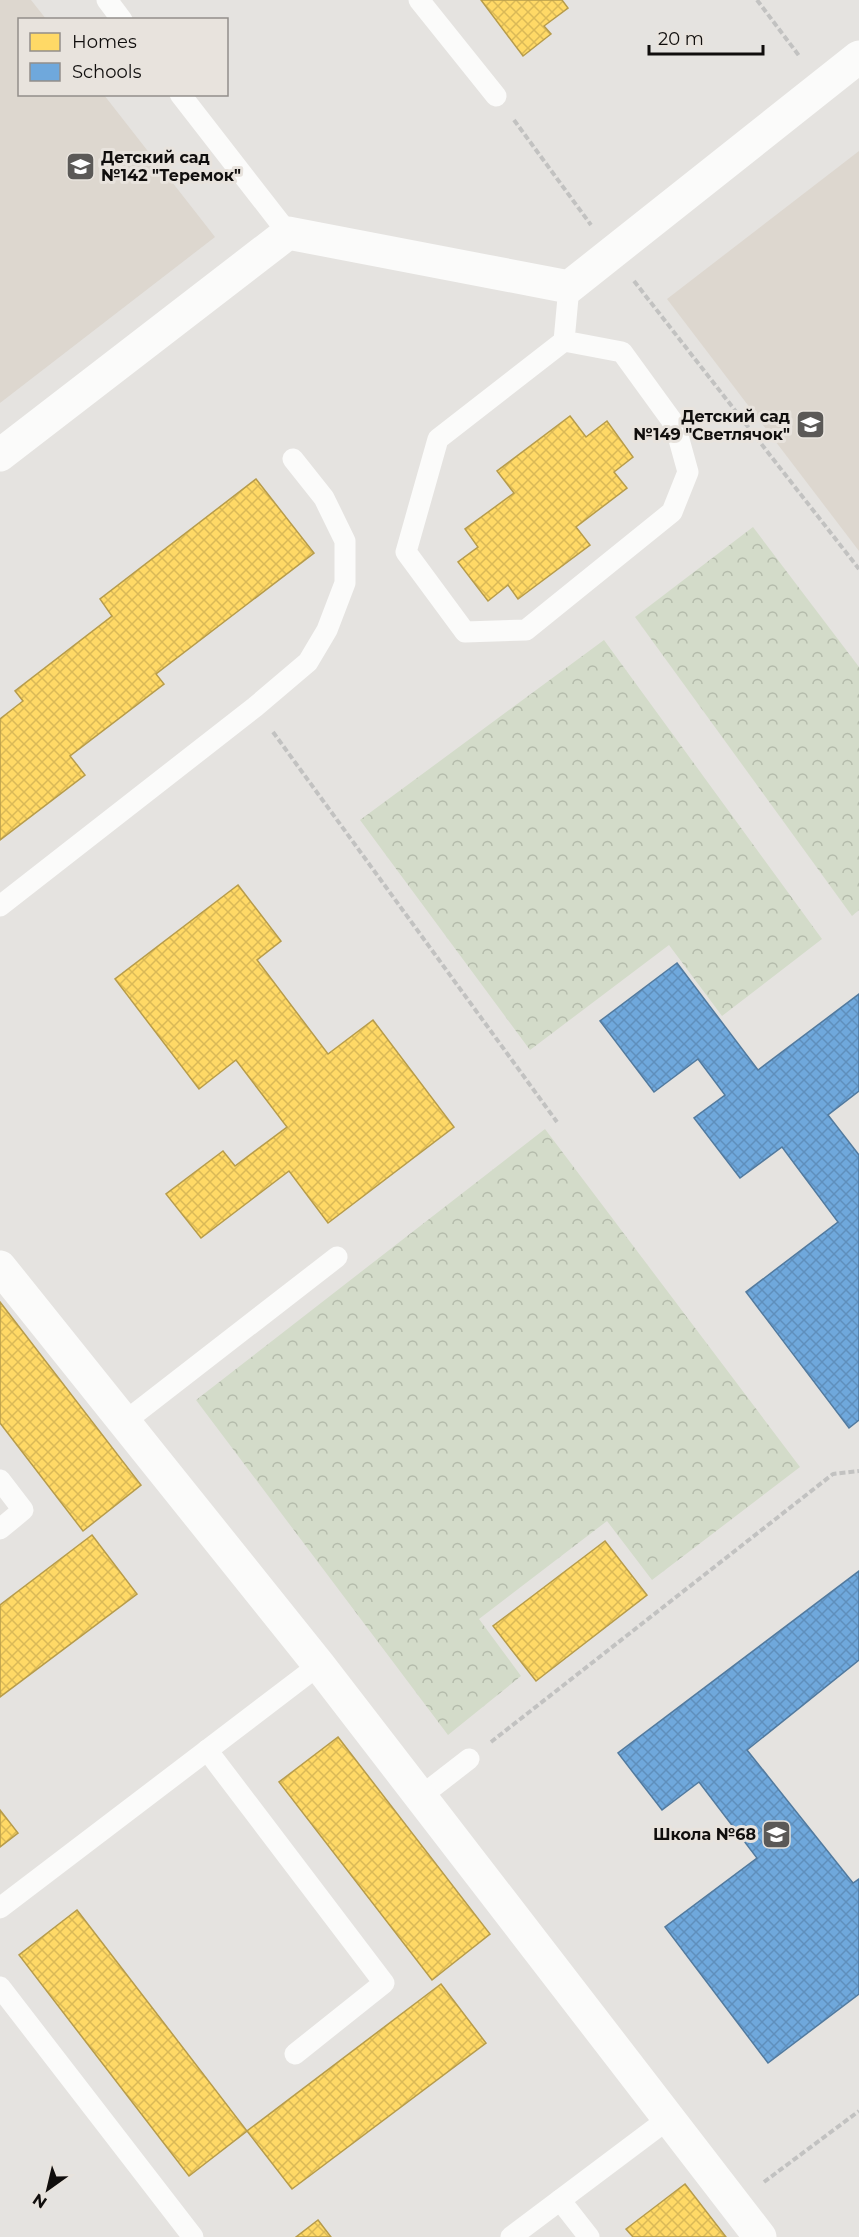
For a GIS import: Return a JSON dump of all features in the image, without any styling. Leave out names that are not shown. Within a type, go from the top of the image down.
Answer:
[{"type":"street","points":[[0,455],[288,233],[569,287],[859,57]]},
{"type":"street","points":[[0,1267],[319,1665],[760,2237]]},
{"type":"lane","points":[[107,0],[120,18]]},
{"type":"lane","points":[[419,0],[496,96]]},
{"type":"lane","points":[[182,96],[288,233]]},
{"type":"lane","points":[[564,341],[622,352],[675,425],[688,472],[672,512],[526,630],[465,632],[406,552],[438,439],[564,341],[569,287]]},
{"type":"lane","points":[[0,906],[255,707],[308,662],[327,630],[345,583],[345,541],[324,498],[293,459]]},
{"type":"lane","points":[[123,1423],[337,1257]]},
{"type":"lane","points":[[0,1480],[23,1510],[0,1529]]},
{"type":"lane","points":[[0,1908],[319,1665]]},
{"type":"lane","points":[[207,1750],[384,1983],[295,2054]]},
{"type":"lane","points":[[420,1797],[469,1759]]},
{"type":"lane","points":[[0,1987],[193,2237]]},
{"type":"lane","points":[[511,2237],[668,2119]]},
{"type":"lane","points":[[560,2200],[589,2237]]},
{"type":"path","points":[[757,0],[823,86]]},
{"type":"path","points":[[496,96],[612,252],[859,569]]},
{"type":"path","points":[[255,707],[557,1122]]},
{"type":"path","points":[[469,1759],[833,1474],[859,1471]]},
{"type":"path","points":[[735,2204],[859,2111]]},
{"type":"shaded area","name":"Детский сад №142 \"Теремок\"","points":[[0,0],[31,0],[45,18],[18,18],[18,96],[105,96],[215,237],[0,403]]},
{"type":"shaded area","name":"Детский сад №149 \"Светлячок\"","points":[[859,151],[859,551],[667,299]]},
{"type":"green space","points":[[753,527],[859,667],[859,910],[852,916],[635,617]]},
{"type":"green space","points":[[604,640],[822,939],[722,1016],[669,945],[530,1050],[360,820]]},
{"type":"green space","points":[[545,1129],[800,1467],[652,1580],[607,1521],[479,1619],[521,1676],[448,1735],[196,1400]]},
{"type":"building: Homes","points":[[481,0],[562,0],[568,8],[544,26],[551,34],[523,56]]},
{"type":"building: Homes","points":[[570,416],[586,437],[607,421],[633,457],[614,472],[627,488],[576,527],[590,545],[518,599],[508,585],[488,601],[458,562],[478,547],[465,529],[514,493],[497,471]]},
{"type":"building: Homes","points":[[256,479],[314,553],[156,674],[164,684],[70,756],[85,775],[0,840],[0,719],[23,701],[15,691],[112,616],[100,599]]},
{"type":"building: Homes","points":[[238,885],[281,941],[257,960],[328,1054],[373,1020],[454,1127],[328,1223],[289,1171],[201,1238],[166,1194],[223,1151],[235,1166],[287,1127],[236,1060],[199,1089],[115,979]]},
{"type":"building: Homes","points":[[0,1302],[141,1485],[83,1531],[0,1423]]},
{"type":"building: Homes","points":[[92,1535],[137,1594],[0,1697],[0,1605]]},
{"type":"building: Homes","points":[[605,1541],[647,1595],[536,1681],[493,1626]]},
{"type":"building: Homes","points":[[338,1737],[490,1934],[432,1980],[279,1782]]},
{"type":"building: Homes","points":[[0,1810],[18,1833],[0,1847]]},
{"type":"building: Homes","points":[[77,1910],[247,2131],[189,2176],[19,1955]]},
{"type":"building: Homes","points":[[441,1984],[486,2043],[292,2189],[247,2131]]},
{"type":"building: Homes","points":[[685,2184],[726,2237],[633,2237],[626,2229]]},
{"type":"building: Homes","points":[[318,2220],[331,2237],[296,2237]]},
{"type":"building: Schools","points":[[677,963],[758,1070],[859,994],[859,1091],[828,1115],[859,1155],[859,1420],[849,1428],[746,1292],[838,1222],[782,1147],[740,1178],[694,1118],[725,1095],[698,1059],[654,1092],[600,1021]]},
{"type":"building: Schools","name":"Школа №68","points":[[859,1571],[859,1660],[747,1750],[853,1883],[859,1879],[859,1994],[768,2063],[665,1927],[757,1858],[699,1782],[662,1810],[618,1753]]},
{"type":"place","name":"Детский сад №142 \"Теремок\"","points":[[80,166]]},
{"type":"place","name":"Детский сад №149 \"Светлячок\"","points":[[811,425]]},
{"type":"place","name":"Школа №68","points":[[777,1834]]}]
